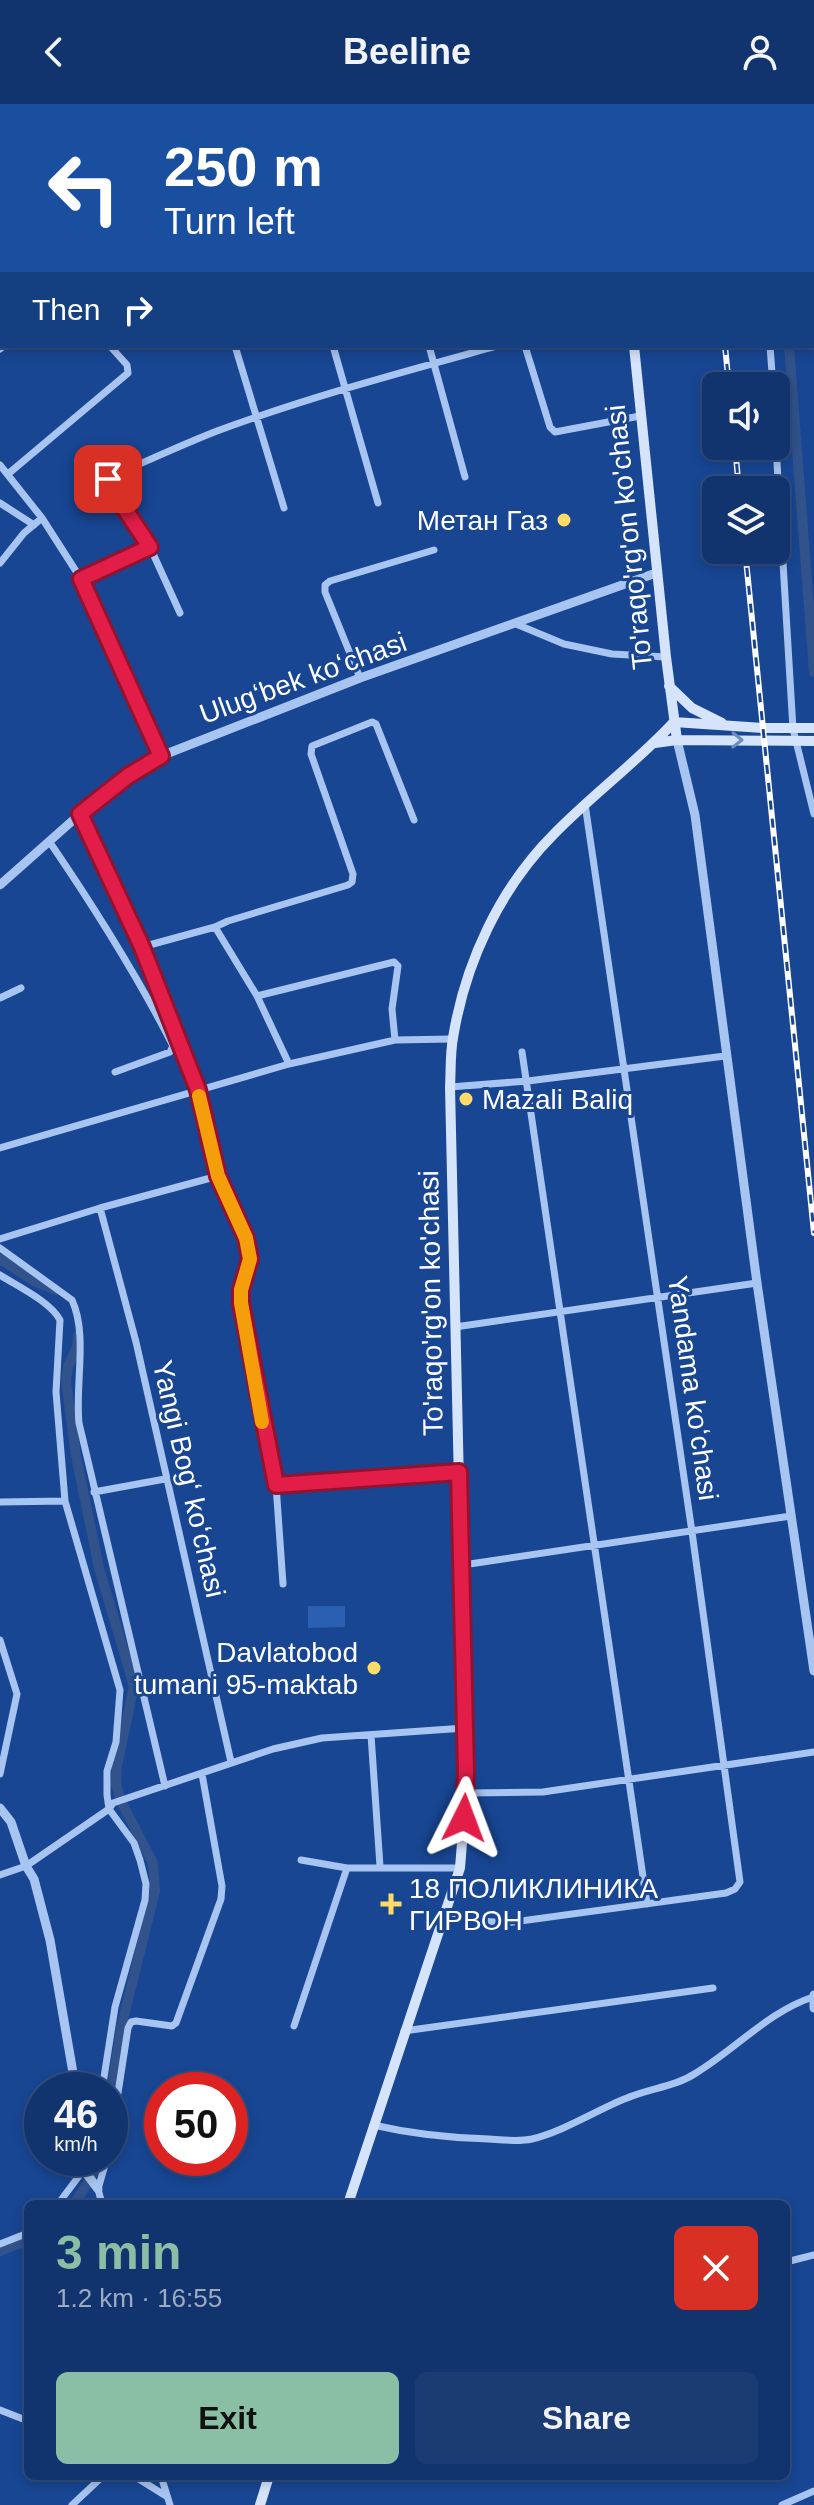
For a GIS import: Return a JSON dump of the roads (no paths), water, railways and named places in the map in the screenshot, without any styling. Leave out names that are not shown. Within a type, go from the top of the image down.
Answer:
[{"type":"main road","name":"To'raqo'rg'on ko'chasi","points":[[634,348],[656,573],[677,740]]},
{"type":"main road","points":[[669,686],[692,708],[728,726]]},
{"type":"main road","name":"To'raqo'rg'on ko'chasi","points":[[349,2200],[460,1868],[466,1793],[450,1087],[452,1039],[469,975],[487,929],[507,892],[552,835],[635,757],[655,743],[674,722]]},
{"type":"main road","points":[[674,722],[814,728]]},
{"type":"main road","points":[[655,743],[677,740],[814,741]]},
{"type":"main road","points":[[260,2505],[268,2480]]},
{"type":"street","points":[[8,474],[128,373],[127,365],[112,348]]},
{"type":"street","points":[[236,348],[284,508]]},
{"type":"street","points":[[334,348],[378,503]]},
{"type":"street","points":[[430,348],[465,477]]},
{"type":"street","points":[[180,613],[150,547],[111,488],[110,477],[257,417],[345,388],[490,348]]},
{"type":"street","points":[[526,348],[550,427],[555,432],[640,416]]},
{"type":"street","points":[[770,348],[772,372]]},
{"type":"street","points":[[777,460],[793,729],[814,814]]},
{"type":"street","points":[[0,465],[42,518],[81,579],[161,756]]},
{"type":"street","points":[[0,503],[34,525]]},
{"type":"street","points":[[0,563],[5,554],[42,518]]},
{"type":"street","points":[[81,579],[150,547]]},
{"type":"street","points":[[360,678],[325,592],[325,585],[434,550]]},
{"type":"street","name":"Ulugʻbek koʻchasi","points":[[2,878],[128,776],[161,756],[360,678],[656,573]]},
{"type":"street","points":[[516,624],[564,644],[612,654],[666,657]]},
{"type":"street","points":[[142,947],[215,927],[352,882],[353,874],[311,754],[312,746],[321,741],[372,722],[376,724],[414,820]]},
{"type":"street","points":[[677,740],[695,815],[725,1056],[814,1671]]},
{"type":"street","name":"Yandama koʻchasi","points":[[446,1912],[506,1923],[726,1893],[735,1889],[740,1882],[585,804]]},
{"type":"street","points":[[80,814],[142,947],[198,1090],[218,1176],[246,1238],[250,1259],[241,1290],[241,1303],[276,1485],[283,1584]]},
{"type":"street","points":[[49,841],[148,997],[173,1046],[170,1052],[115,1072]]},
{"type":"street","points":[[215,927],[257,996],[289,1064]]},
{"type":"street","points":[[257,996],[394,962],[398,966],[392,1009],[395,1040]]},
{"type":"street","points":[[0,998],[21,988]]},
{"type":"street","points":[[0,1148],[289,1064],[395,1040],[452,1039]]},
{"type":"street","points":[[522,1052],[597,1546],[647,1904]]},
{"type":"street","points":[[450,1087],[528,1081],[725,1056]]},
{"type":"street","points":[[0,1239],[218,1176]]},
{"type":"street","name":"Yangi Bogʻ koʻchasi","points":[[100,1208],[136,1342],[231,1762]]},
{"type":"street","points":[[0,1248],[72,1300],[78,1313],[76,1398],[94,1492],[165,1786]]},
{"type":"street","points":[[0,1275],[48,1305],[60,1320],[56,1392],[65,1501],[120,1690],[116,1742],[107,1771],[111,1806],[134,1843],[146,1894],[115,2007],[105,2072]]},
{"type":"street","points":[[455,1327],[757,1283]]},
{"type":"street","points":[[276,1485],[459,1472]]},
{"type":"street","points":[[94,1492],[165,1479]]},
{"type":"street","points":[[0,1502],[65,1501]]},
{"type":"street","points":[[463,1565],[791,1516]]},
{"type":"street","points":[[0,1640],[17,1694],[0,1774]]},
{"type":"street","points":[[0,1875],[26,1866],[126,1798],[231,1762],[322,1738],[465,1728]]},
{"type":"street","points":[[371,1735],[380,1866]]},
{"type":"street","points":[[466,1793],[543,1792],[628,1777],[814,1752]]},
{"type":"street","points":[[121,2072],[131,2022],[172,2026],[176,2023],[221,1899],[221,1873],[202,1774]]},
{"type":"street","points":[[0,1808],[11,1822],[26,1866],[34,1879],[50,1940],[73,2072]]},
{"type":"street","points":[[301,1860],[347,1868],[460,1868]]},
{"type":"street","points":[[294,2026],[347,1868]]},
{"type":"street","points":[[404,2031],[713,1988]]},
{"type":"street","points":[[373,2125],[419,2135],[528,2140],[613,2103],[685,2080],[789,2005],[814,1996],[814,2008]]},
{"type":"street","points":[[61,2200],[79,2176]]},
{"type":"street","points":[[88,2176],[98,2189],[101,2200]]},
{"type":"street","points":[[98,2189],[102,2176]]},
{"type":"street","points":[[0,2244],[24,2235]]},
{"type":"street","points":[[790,2261],[814,2255]]},
{"type":"street","points":[[0,2410],[24,2419]]},
{"type":"street","points":[[72,2505],[99,2480]]},
{"type":"street","points":[[140,2480],[166,2496]]},
{"type":"street","points":[[162,2480],[170,2505]]},
{"type":"street","points":[[782,2505],[814,2491]]},
{"type":"waterway","points":[[789,348],[814,672]]},
{"type":"waterway","points":[[0,1259],[34,1281],[56,1290]]},
{"type":"waterway","points":[[78,1335],[66,1381],[76,1456],[99,1568],[134,1686],[116,1784],[121,1801],[153,1863],[155,1891],[122,2024],[114,2072]]},
{"type":"waterway","points":[[77,2200],[91,2176]]},
{"type":"waterway","points":[[0,2251],[24,2242]]},
{"type":"railway","points":[[725,348],[728,372]]},
{"type":"railway","points":[[736,460],[738,476]]},
{"type":"railway","points":[[746,564],[814,1233]]},
{"type":"place","name":"Метан Газ","points":[[564,520]]},
{"type":"place","name":"Mazali Baliq","points":[[466,1099]]},
{"type":"place","name":"Davlatobod tumani 95-maktab","points":[[374,1668]]},
{"type":"place","name":"18 ПОЛИКЛИНИКА ГИРВОН","points":[[391,1904]]}]
